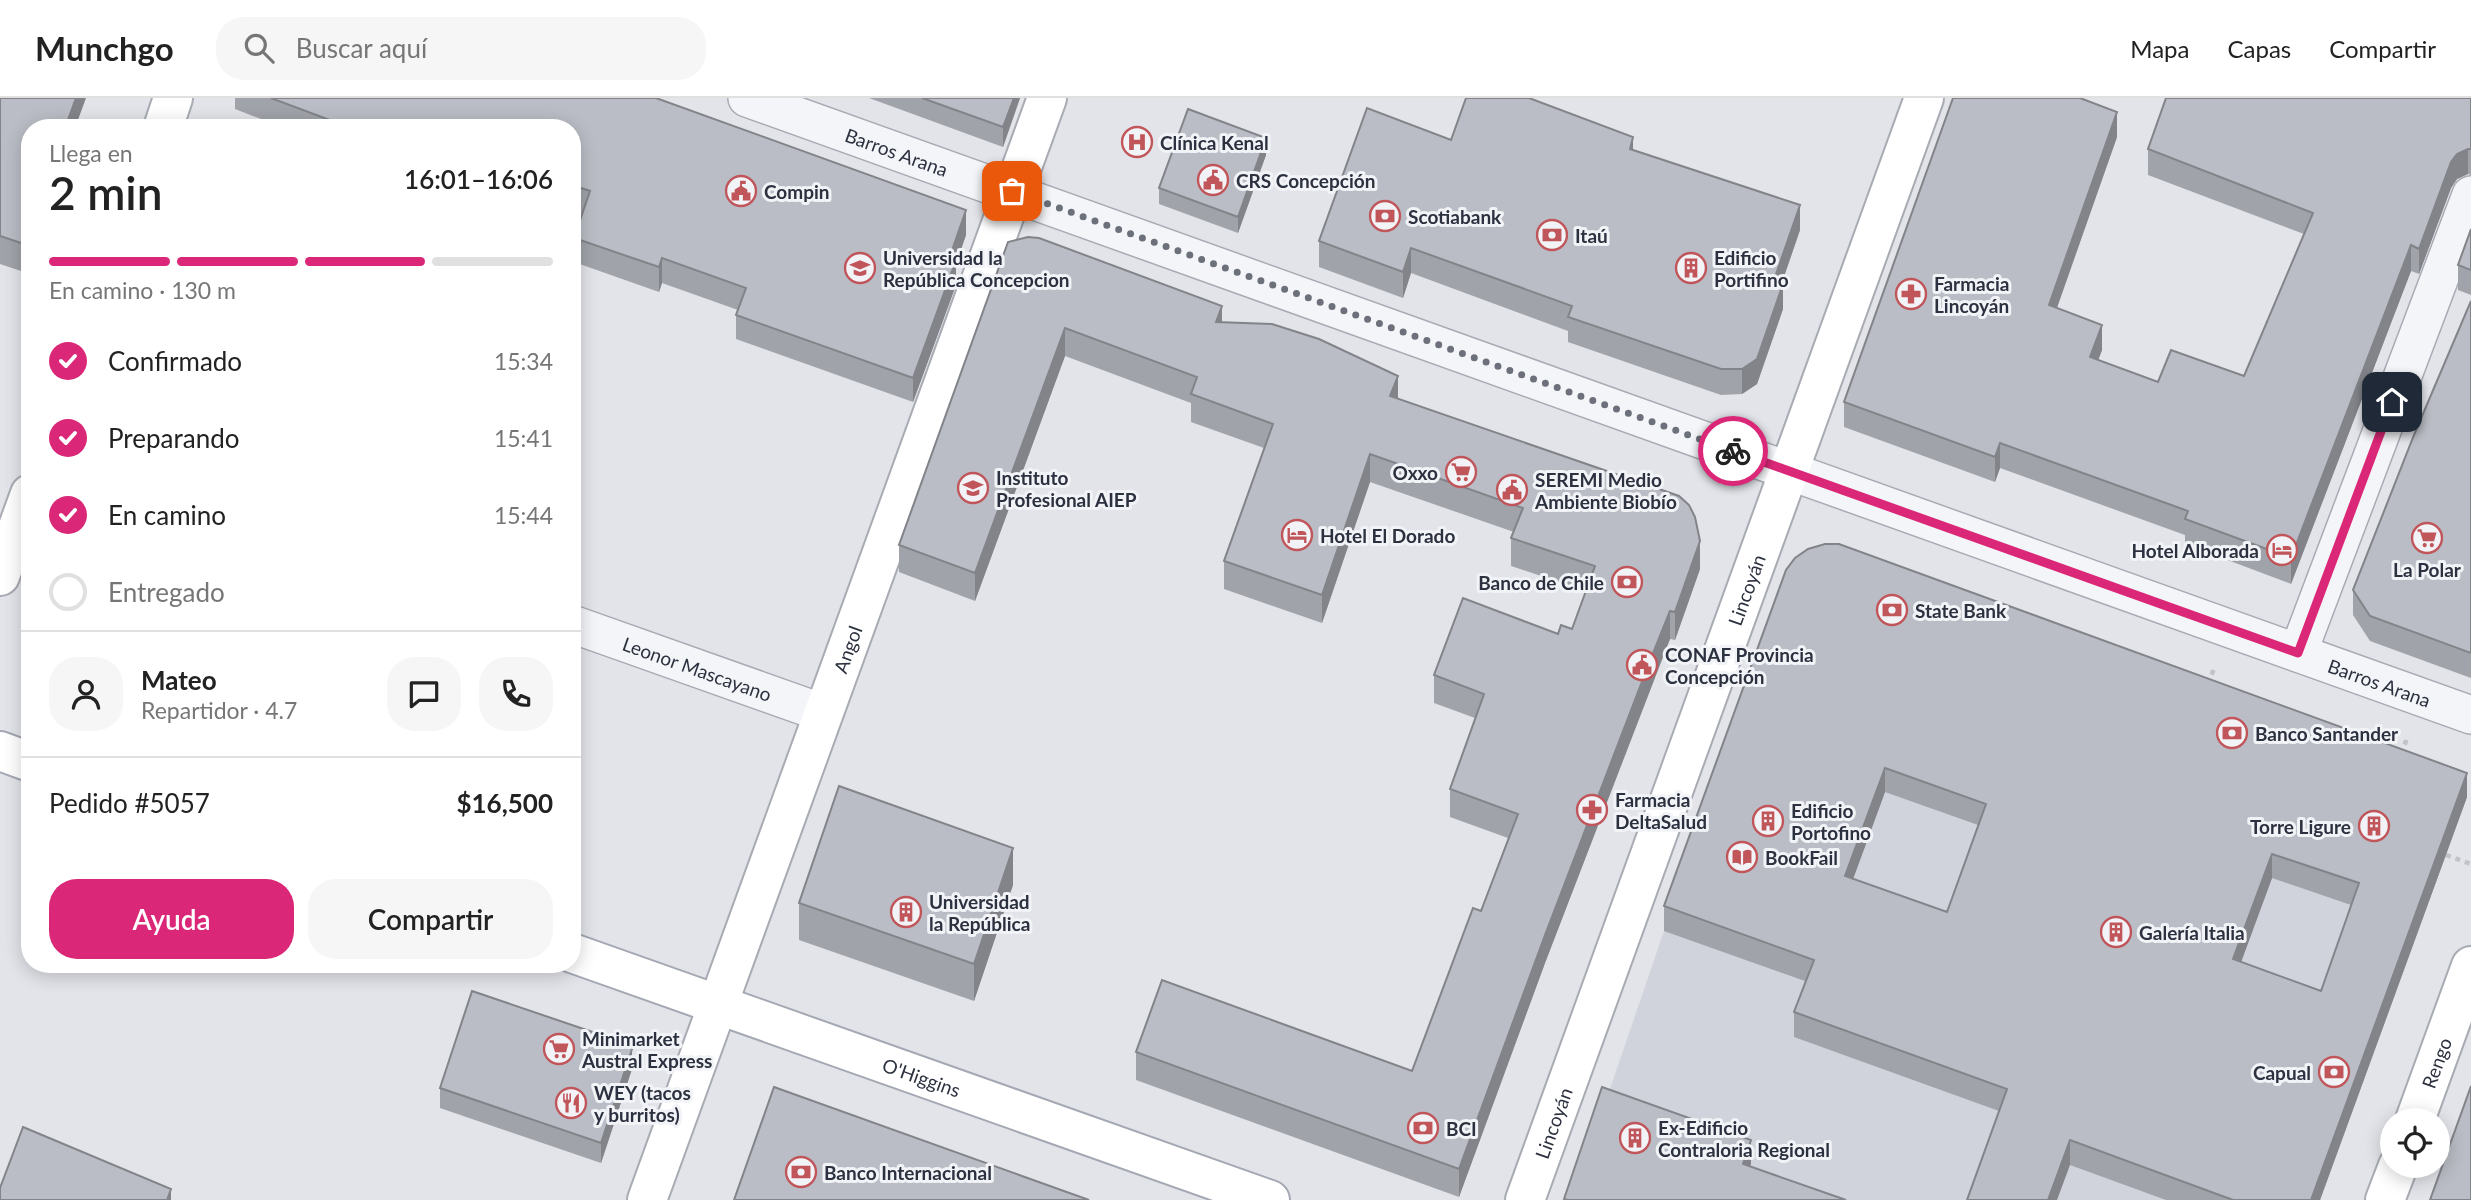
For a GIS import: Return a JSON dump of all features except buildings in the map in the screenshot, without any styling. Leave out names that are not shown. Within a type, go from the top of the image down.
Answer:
[{"type":"street","points":[[166,119],[173,98]]},
{"type":"street","name":"Barros Arana","points":[[747,98],[2471,715]]},
{"type":"street","name":"Angol","points":[[647,1200],[1047,98]]},
{"type":"street","name":"Lincoyán","points":[[1525,1200],[1924,98]]},
{"type":"street","points":[[2298,653],[2471,195]]},
{"type":"street","points":[[0,576],[21,519]]},
{"type":"street","name":"Leonor Mascayano","points":[[581,627],[823,713]]},
{"type":"street","points":[[0,751],[21,759]]},
{"type":"street","name":"O'Higgins","points":[[581,956],[1270,1200]]},
{"type":"street","name":"Rengo","points":[[2419,1108],[2471,966]]},
{"type":"street","points":[[2385,1200],[2393,1178]]},
{"type":"path","points":[[2446,855],[2471,864]]},
{"type":"shaded area","points":[[1786,595],[2025,637],[2467,797],[2320,1200],[1572,1200],[1664,931]]},
{"type":"way so far","points":[[1012,191],[1733,451]]},
{"type":"place","name":"Clínica Kenal","points":[[1137,142]]},
{"type":"place","name":"CRS Concepción","points":[[1213,180]]},
{"type":"place","name":"Compin","points":[[741,191]]},
{"type":"place","name":"Scotiabank","points":[[1385,216]]},
{"type":"place","name":"Itaú","points":[[1552,235]]},
{"type":"place","name":"Universidad la República Concepcion","points":[[860,268]]},
{"type":"place","name":"Edificio Portifino","points":[[1691,268]]},
{"type":"place","name":"Farmacia Lincoyán","points":[[1911,294]]},
{"type":"place","name":"Oxxo","points":[[1461,472]]},
{"type":"place","name":"Instituto Profesional AIEP","points":[[973,488]]},
{"type":"place","name":"SEREMI Medio Ambiente Biobío","points":[[1512,490]]},
{"type":"place","name":"Hotel El Dorado","points":[[1297,535]]},
{"type":"place","name":"La Polar","points":[[2427,538]]},
{"type":"place","name":"Hotel Alborada","points":[[2282,550]]},
{"type":"place","name":"Banco de Chile","points":[[1627,582]]},
{"type":"place","name":"State Bank","points":[[1892,610]]},
{"type":"place","name":"CONAF Provincia Concepción","points":[[1642,665]]},
{"type":"place","name":"Banco Santander","points":[[2232,733]]},
{"type":"place","name":"Farmacia DeltaSalud","points":[[1592,810]]},
{"type":"place","name":"Edificio Portofino","points":[[1768,821]]},
{"type":"place","name":"Torre Ligure","points":[[2374,826]]},
{"type":"place","name":"BookFail","points":[[1742,857]]},
{"type":"place","name":"Universidad la República","points":[[906,912]]},
{"type":"place","name":"Galería Italia","points":[[2116,932]]},
{"type":"place","name":"Minimarket Austral Express","points":[[559,1049]]},
{"type":"place","name":"Capual","points":[[2334,1072]]},
{"type":"place","name":"WEY (tacos y burritos)","points":[[571,1103]]},
{"type":"place","name":"BCI","points":[[1423,1128]]},
{"type":"place","name":"Ex-Edificio Contraloria Regional","points":[[1635,1138]]},
{"type":"place","name":"Banco Internacional","points":[[801,1172]]},
{"type":"route","points":[[1733,451],[2298,653],[2392,402]]}]
